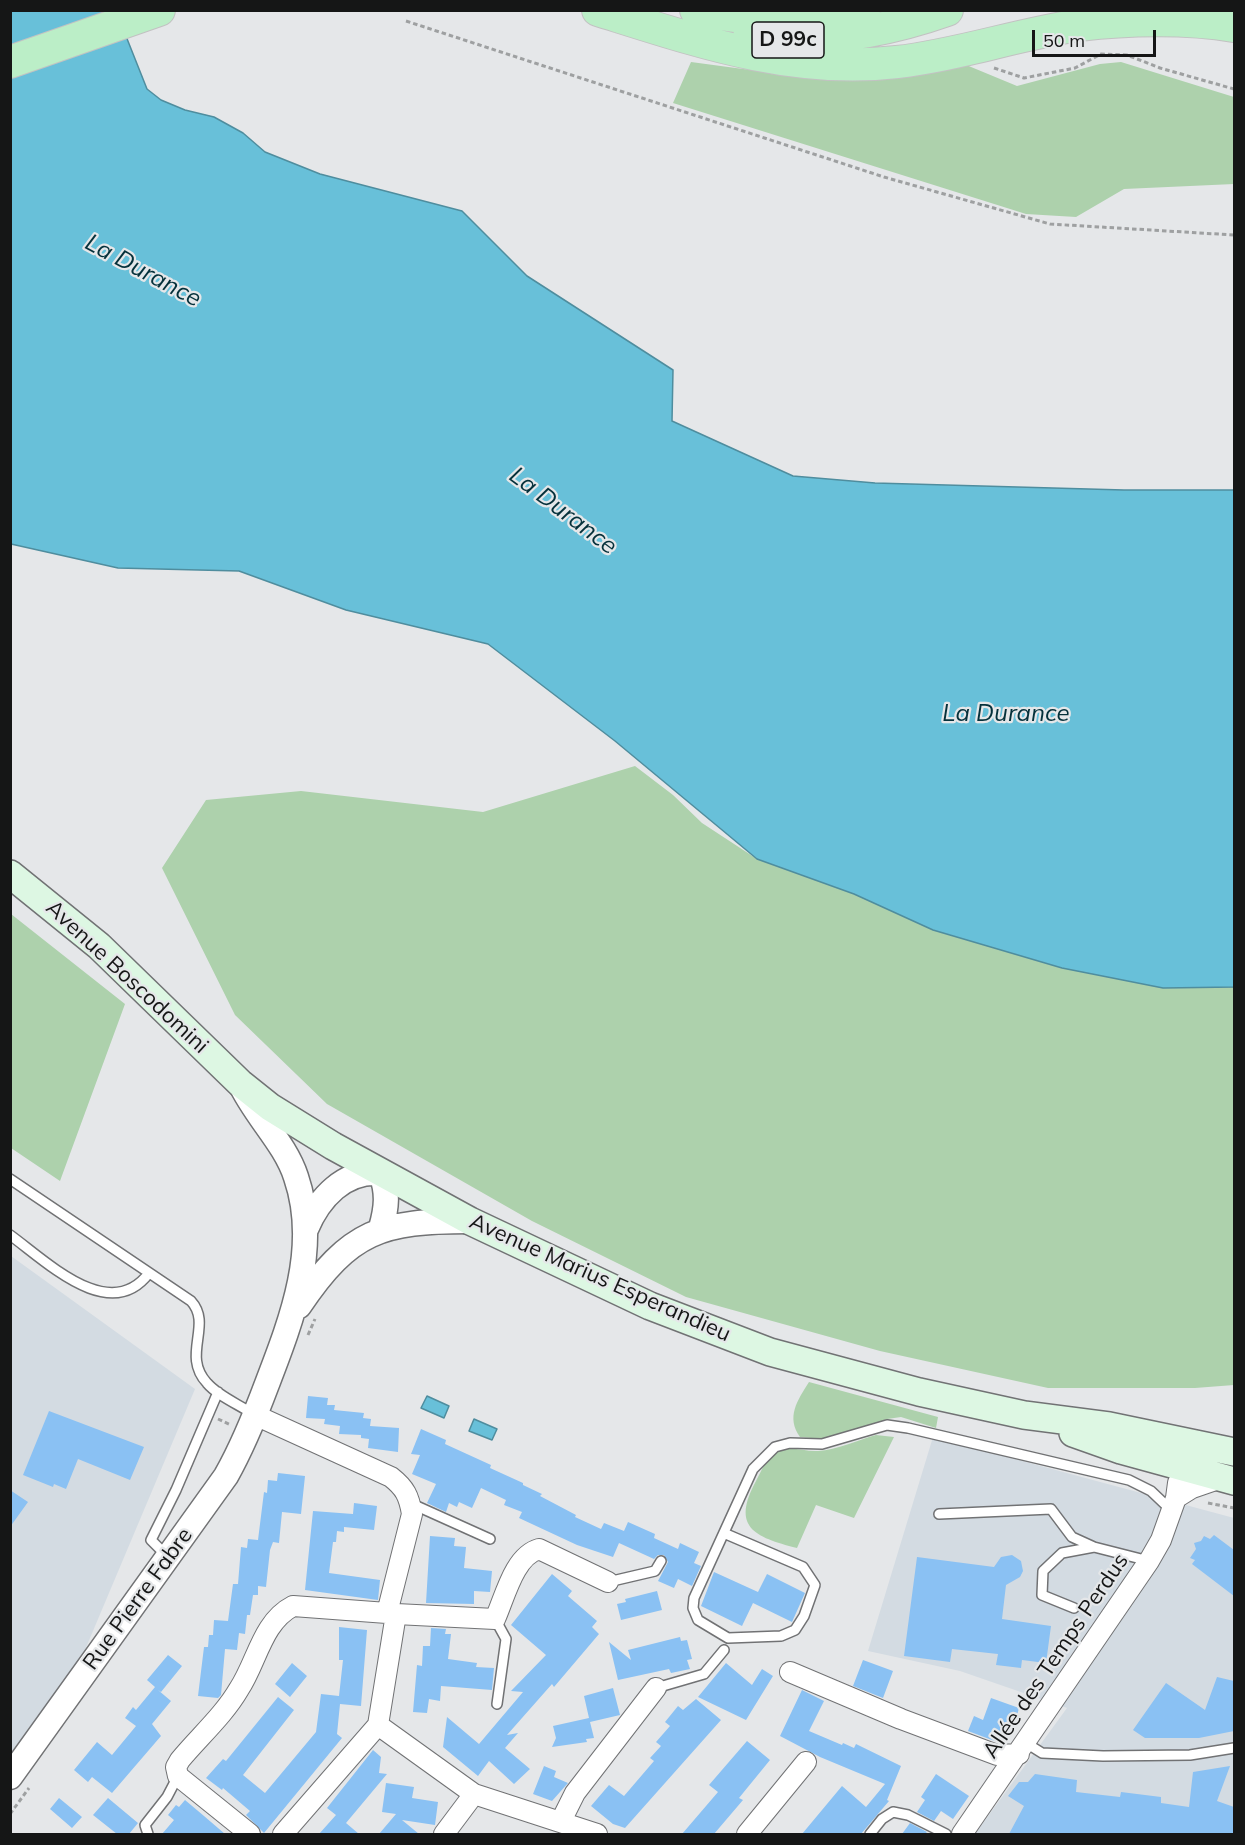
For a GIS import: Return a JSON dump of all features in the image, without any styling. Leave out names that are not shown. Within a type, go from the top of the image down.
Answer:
[{"type":"main road","points":[[10,62],[159,10]]},
{"type":"main road","points":[[598,10],[739,52],[813,65],[896,62],[1080,25],[1204,21],[1234,26]]},
{"type":"main road","name":"D 99c","points":[[628,10],[738,35],[786,40],[861,34],[908,24],[947,10]]},
{"type":"main road","name":"D 99c","points":[[696,10],[794,22],[828,19],[864,10]]},
{"type":"main road","points":[[795,10],[804,10]]},
{"type":"main road","name":"Avenue Boscodomini","points":[[10,874],[56,909],[139,982],[240,1083]]},
{"type":"main road","name":"Avenue Marius Esperandieu","points":[[240,1083],[298,1125],[470,1221],[650,1306],[752,1345],[805,1362],[908,1389],[1024,1415],[1109,1426],[1234,1452]]},
{"type":"main road","name":"Avenue Marius Esperandieu","points":[[1024,1415],[1141,1455],[1178,1490],[1230,1474]]},
{"type":"street","points":[[240,1083],[250,1106],[291,1163],[300,1193],[306,1229],[294,1315]]},
{"type":"street","points":[[306,1229],[318,1206],[336,1187],[355,1175],[381,1173],[387,1189],[387,1205],[381,1228]]},
{"type":"street","points":[[294,1315],[334,1259],[356,1242],[381,1228],[412,1222],[470,1221]]},
{"type":"street","name":"Rue Pierre Fabre","points":[[10,1777],[226,1476],[255,1415],[294,1315]]},
{"type":"street","points":[[255,1415],[391,1477],[403,1486],[412,1514],[391,1614],[378,1725],[283,1834]]},
{"type":"street","name":"Allée des Temps Perdus","points":[[962,1834],[1149,1561],[1161,1540],[1178,1490]]},
{"type":"street","points":[[250,1834],[178,1776],[176,1767],[238,1691],[270,1626],[283,1612],[293,1606],[495,1619],[521,1561],[531,1552],[539,1550],[608,1582]]},
{"type":"street","points":[[790,1672],[901,1719],[997,1755],[1022,1749]]},
{"type":"street","points":[[561,1821],[575,1793],[656,1688]]},
{"type":"street","points":[[378,1725],[474,1794],[597,1834]]},
{"type":"street","points":[[747,1834],[806,1762]]},
{"type":"street","points":[[444,1834],[474,1794]]},
{"type":"lane","points":[[10,1179],[182,1293],[196,1306],[200,1316],[195,1354],[197,1368],[208,1385],[255,1415]]},
{"type":"lane","points":[[10,1235],[79,1284],[100,1294],[114,1294],[130,1289],[142,1283],[149,1273]]},
{"type":"lane","points":[[168,1557],[151,1540],[176,1490],[218,1392]]},
{"type":"lane","points":[[726,1534],[803,1567],[815,1585],[804,1616],[795,1630],[781,1636],[728,1638],[698,1620],[693,1608],[694,1598],[726,1534],[753,1470],[775,1447],[790,1443],[822,1444],[886,1425],[1129,1480],[1151,1491],[1178,1490]]},
{"type":"lane","points":[[410,1503],[490,1539]]},
{"type":"lane","points":[[939,1514],[1051,1509],[1072,1537],[1094,1547],[1149,1561]]},
{"type":"lane","points":[[1074,1608],[1042,1595],[1043,1571],[1062,1553],[1094,1547]]},
{"type":"lane","points":[[608,1582],[655,1570],[662,1561]]},
{"type":"lane","points":[[495,1619],[506,1639],[497,1704]]},
{"type":"lane","points":[[656,1688],[704,1674],[724,1650]]},
{"type":"lane","points":[[1022,1749],[1042,1753],[1103,1756],[1190,1755],[1234,1748]]},
{"type":"lane","points":[[148,1834],[145,1825],[167,1797],[178,1776]]},
{"type":"lane","points":[[870,1834],[882,1819],[893,1812],[908,1815],[946,1834]]},
{"type":"path","points":[[406,21],[884,177],[1050,224],[1234,236]]},
{"type":"path","points":[[964,50],[1002,72],[1024,78],[1075,68],[1101,54],[1127,55],[1160,68],[1234,89]]},
{"type":"path","points":[[304,1343],[318,1313]]},
{"type":"shaded area","points":[[11,1256],[195,1389],[82,1657],[11,1754]]},
{"type":"shaded area","points":[[933,1437],[1234,1518],[1234,1834],[975,1834],[1067,1708],[960,1671],[868,1651]]},
{"type":"green space","points":[[691,62],[825,80],[917,72],[959,62],[1017,86],[1100,64],[1121,62],[1234,97],[1234,184],[1124,189],[1076,217],[1026,214],[673,103]]},
{"type":"green space","points":[[635,766],[673,795],[702,823],[757,859],[854,894],[933,930],[1062,968],[1163,988],[1234,987],[1234,1385],[1195,1388],[1048,1388],[880,1351],[686,1297],[532,1221],[327,1104],[235,1015],[162,868],[206,800],[301,791],[483,812]]},
{"type":"green space","points":[[11,914],[125,1004],[60,1181],[11,1148]]},
{"type":"green space","points":[[809,1382],[938,1417],[936,1428],[901,1417],[887,1419],[833,1440],[800,1437],[794,1423],[795,1409]]},
{"type":"green space","points":[[876,1435],[894,1437],[854,1518],[816,1505],[797,1548],[769,1539],[751,1528],[747,1520],[746,1509],[749,1497],[773,1453],[782,1449],[825,1450]]},
{"type":"water","name":"La Durance","points":[[11,11],[116,11],[147,89],[161,100],[185,110],[214,117],[243,133],[265,152],[320,174],[462,211],[527,276],[673,370],[672,421],[793,476],[875,483],[1124,490],[1234,490],[1234,987],[1163,988],[1062,968],[933,930],[854,894],[757,859],[615,741],[488,644],[346,610],[239,571],[118,568],[11,544]]},
{"type":"water","points":[[427,1396],[449,1406],[444,1418],[421,1408]]},
{"type":"water","points":[[474,1419],[497,1429],[492,1440],[469,1431]]},
{"type":"building","points":[[308,1396],[328,1398],[327,1405],[335,1405],[334,1410],[364,1413],[363,1418],[371,1419],[370,1426],[399,1428],[398,1452],[368,1448],[369,1439],[361,1438],[361,1435],[339,1434],[340,1426],[324,1424],[325,1419],[306,1418]]},
{"type":"building","points":[[49,1411],[144,1447],[130,1480],[78,1459],[66,1489],[54,1484],[53,1487],[23,1475]]},
{"type":"building","points":[[421,1429],[446,1440],[445,1444],[491,1465],[490,1468],[523,1483],[542,1494],[540,1496],[576,1515],[575,1517],[601,1529],[604,1523],[624,1531],[628,1522],[655,1534],[654,1538],[678,1549],[680,1543],[699,1552],[694,1563],[701,1566],[692,1586],[678,1579],[674,1588],[658,1581],[668,1562],[664,1555],[658,1555],[654,1559],[619,1543],[613,1557],[577,1545],[519,1518],[522,1512],[504,1505],[506,1500],[481,1488],[472,1508],[459,1502],[457,1507],[449,1503],[446,1512],[427,1503],[436,1484],[412,1474],[420,1455],[411,1454]]},
{"type":"building","points":[[278,1473],[305,1476],[301,1514],[282,1512],[279,1543],[273,1542],[270,1550],[266,1587],[258,1586],[258,1595],[253,1595],[250,1615],[247,1615],[245,1634],[239,1633],[237,1650],[225,1649],[221,1695],[218,1698],[198,1696],[204,1647],[208,1647],[209,1635],[213,1635],[214,1620],[228,1621],[233,1584],[238,1584],[241,1547],[247,1548],[248,1539],[258,1540],[264,1492],[267,1493],[268,1480],[277,1481]]},
{"type":"building","points":[[10,1490],[28,1502],[10,1527]]},
{"type":"building","points":[[354,1503],[377,1506],[374,1530],[344,1527],[344,1532],[337,1531],[336,1542],[333,1542],[329,1573],[380,1580],[378,1600],[305,1590],[313,1511],[353,1514]]},
{"type":"building","points":[[1214,1535],[1234,1550],[1234,1596],[1192,1564],[1195,1560],[1190,1558],[1196,1549],[1194,1543],[1201,1541],[1204,1536],[1210,1539]]},
{"type":"building","points":[[430,1536],[455,1538],[454,1546],[466,1547],[464,1568],[492,1571],[490,1592],[474,1591],[474,1604],[426,1603]]},
{"type":"building","points":[[1012,1555],[1021,1561],[1023,1571],[1020,1577],[1006,1585],[1002,1619],[1051,1626],[1046,1663],[1022,1660],[1021,1668],[996,1665],[998,1654],[952,1649],[950,1662],[904,1656],[917,1557],[994,1567],[1001,1557]]},
{"type":"building","points":[[714,1572],[758,1592],[767,1574],[805,1593],[792,1622],[753,1603],[742,1626],[701,1606]]},
{"type":"building","points":[[552,1574],[572,1591],[568,1596],[597,1621],[592,1627],[599,1634],[554,1687],[552,1684],[507,1735],[518,1733],[505,1748],[530,1769],[514,1784],[489,1761],[478,1776],[443,1747],[447,1717],[479,1744],[523,1692],[511,1691],[546,1655],[511,1625]]},
{"type":"building","points":[[657,1591],[662,1610],[621,1620],[617,1604],[626,1602],[625,1599]]},
{"type":"building","points":[[339,1627],[367,1630],[361,1706],[340,1704],[337,1734],[342,1738],[264,1833],[246,1815],[250,1811],[223,1788],[222,1790],[206,1778],[223,1759],[226,1761],[278,1697],[294,1710],[243,1775],[265,1793],[316,1732],[321,1694],[339,1696],[343,1660],[339,1660]]},
{"type":"building","points":[[431,1628],[446,1629],[445,1634],[451,1634],[448,1659],[477,1663],[476,1667],[494,1668],[492,1690],[441,1686],[440,1701],[429,1699],[427,1713],[413,1712],[417,1665],[422,1666],[423,1646],[430,1646]]},
{"type":"building","points":[[680,1637],[681,1641],[687,1640],[692,1659],[687,1660],[690,1669],[671,1673],[669,1669],[618,1680],[609,1642],[631,1660],[628,1650]]},
{"type":"building","points":[[168,1655],[182,1666],[161,1692],[158,1690],[171,1701],[152,1724],[161,1736],[112,1793],[92,1777],[88,1782],[74,1770],[97,1742],[112,1755],[136,1726],[125,1718],[133,1707],[136,1710],[155,1687],[147,1680]]},
{"type":"building","points":[[863,1660],[893,1671],[883,1698],[853,1686]]},
{"type":"building","points":[[292,1663],[307,1676],[290,1697],[275,1684]]},
{"type":"building","points":[[726,1663],[752,1685],[762,1669],[773,1676],[746,1720],[698,1697]]},
{"type":"building","points":[[1217,1677],[1234,1681],[1234,1731],[1199,1738],[1145,1738],[1133,1730],[1166,1683],[1205,1710]]},
{"type":"building","points":[[613,1688],[620,1715],[590,1722],[594,1738],[586,1739],[587,1742],[552,1747],[556,1738],[553,1726],[589,1718],[584,1696]]},
{"type":"building","points":[[802,1690],[824,1701],[809,1731],[842,1745],[843,1743],[854,1748],[856,1744],[901,1766],[887,1800],[889,1801],[861,1834],[802,1834],[842,1786],[866,1807],[885,1784],[820,1757],[780,1736]]},
{"type":"building","points":[[991,1698],[1019,1708],[1015,1723],[1000,1743],[968,1731],[974,1716],[983,1720]]},
{"type":"building","points":[[696,1699],[721,1720],[625,1828],[613,1824],[591,1806],[609,1785],[624,1796],[654,1761],[650,1758],[661,1746],[656,1742],[670,1726],[665,1722],[678,1706],[683,1710]]},
{"type":"building","points":[[747,1741],[770,1760],[739,1798],[743,1800],[714,1834],[682,1834],[718,1792],[709,1785]]},
{"type":"building","points":[[373,1750],[381,1757],[379,1773],[387,1774],[346,1823],[359,1834],[319,1834],[336,1815],[327,1808]]},
{"type":"building","points":[[544,1766],[556,1771],[554,1777],[568,1783],[552,1801],[533,1794]]},
{"type":"building","points":[[1230,1766],[1217,1801],[1234,1807],[1234,1834],[1009,1834],[1024,1806],[1008,1796],[1019,1782],[1028,1782],[1035,1774],[1077,1780],[1076,1792],[1120,1797],[1121,1792],[1161,1797],[1161,1803],[1189,1807],[1193,1772]]},
{"type":"building","points":[[936,1774],[969,1796],[953,1819],[941,1811],[934,1821],[917,1812],[925,1800],[921,1797]]},
{"type":"building","points":[[386,1783],[414,1787],[412,1798],[438,1802],[435,1825],[402,1820],[419,1834],[379,1834],[396,1814],[382,1812]]},
{"type":"building","points":[[59,1798],[82,1817],[72,1828],[50,1809]]},
{"type":"building","points":[[108,1798],[138,1823],[129,1834],[117,1834],[93,1815]]},
{"type":"building","points":[[185,1800],[225,1834],[162,1834],[174,1820],[168,1815],[176,1805],[179,1807]]},
{"type":"building","points":[[910,1823],[927,1832],[925,1834],[902,1834]]}]
